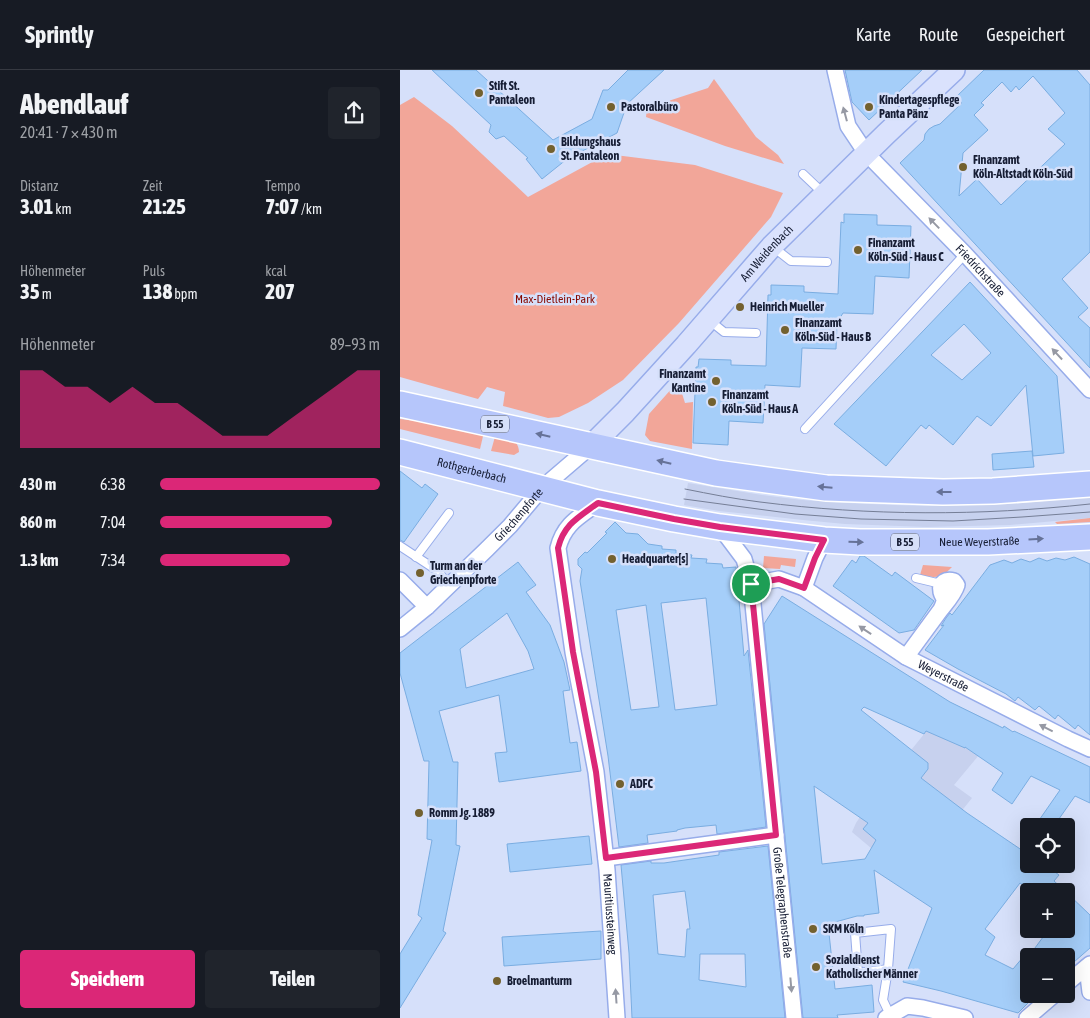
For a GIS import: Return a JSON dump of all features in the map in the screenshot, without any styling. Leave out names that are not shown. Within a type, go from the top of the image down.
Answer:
[{"type":"main road","name":"B 55","points":[[400,404],[716,473],[826,488],[944,492],[1090,484]]},
{"type":"main road","name":"Rothgerberbach","points":[[400,452],[542,488]]},
{"type":"main road","name":"Neue Weyerstraße","points":[[542,488],[598,503],[674,519],[720,527],[824,540],[860,542],[988,542],[1090,537]]},
{"type":"street","name":"Friedrichstraße","points":[[835,70],[848,126],[866,153],[965,254],[1090,390]]},
{"type":"street","name":"Am Weidenbach","points":[[591,446],[625,412],[709,320],[772,246],[866,153],[954,70]]},
{"type":"street","name":"Griechenpforte","points":[[400,630],[449,586],[510,526],[542,488],[591,446]]},
{"type":"street","name":"Mauritiussteinweg","points":[[598,503],[567,527],[558,548],[573,652],[596,772],[606,858],[617,1018]]},
{"type":"street","name":"Große Telegraphenstraße","points":[[720,527],[744,559],[751,584],[794,1018]]},
{"type":"street","points":[[804,588],[824,540]]},
{"type":"street","name":"Weyerstraße","points":[[751,584],[779,579],[804,588],[906,657],[1090,749]]},
{"type":"street","points":[[400,580],[427,606]]},
{"type":"street","points":[[906,657],[956,589],[956,585],[952,580]]},
{"type":"street","points":[[606,858],[776,835]]},
{"type":"street","points":[[1075,976],[1088,965]]},
{"type":"street","points":[[1088,965],[1090,992]]},
{"type":"street","points":[[1026,1018],[1044,1003]]},
{"type":"street","points":[[888,1016],[907,1006],[964,1018]]},
{"type":"lane","points":[[803,174],[825,194]]},
{"type":"lane","points":[[772,246],[791,260],[827,262]]},
{"type":"lane","points":[[805,429],[965,254]]},
{"type":"lane","points":[[709,320],[724,332],[756,333]]},
{"type":"lane","points":[[416,556],[449,513]]},
{"type":"lane","points":[[400,546],[438,571],[449,586]]},
{"type":"lane","points":[[916,578],[952,580]]},
{"type":"lane","points":[[888,970],[858,973],[856,933],[891,930],[888,970],[883,1000],[888,1016]]},
{"type":"shaded area","points":[[688,483],[802,500],[894,505],[1009,504],[1090,497],[1090,518],[1010,525],[927,527],[845,524],[719,511],[684,505]]},
{"type":"shaded area","points":[[950,702],[999,725],[979,755],[954,785],[972,798],[911,874],[871,848],[852,832],[874,796]]},
{"type":"green space","points":[[714,79],[756,137],[778,155],[784,164],[725,146],[646,117],[647,108],[708,88]]},
{"type":"green space","name":"Max-Dietlein-Park","points":[[414,97],[452,126],[528,197],[607,154],[695,165],[783,193],[771,217],[679,323],[623,380],[588,403],[559,417],[548,418],[503,406],[505,392],[487,387],[478,399],[400,377],[400,105]]},
{"type":"green space","points":[[674,386],[680,387],[685,403],[693,402],[692,449],[650,441],[645,435],[649,414]]},
{"type":"green space","points":[[400,419],[484,432],[480,449],[400,429]]},
{"type":"green space","points":[[496,433],[514,441],[519,452],[514,455],[491,451]]},
{"type":"green space","points":[[1090,518],[1090,522],[1057,524],[1055,522]]},
{"type":"green space","points":[[764,556],[796,559],[795,567],[781,565],[780,569],[763,568]]},
{"type":"green space","points":[[923,565],[952,567],[941,576],[930,577],[920,575]]},
{"type":"building","points":[[432,70],[476,70],[553,140],[592,119],[603,90],[608,90],[628,70],[664,70],[627,104],[617,133],[567,159],[542,179],[526,159],[528,158],[504,136],[496,139],[489,132],[491,125]]},
{"type":"building","points":[[845,70],[922,70],[869,120],[852,102]]},
{"type":"building","points":[[984,70],[1077,70],[1090,85],[1090,252],[1062,279],[1088,308],[1078,317],[1090,328],[1090,368],[900,163],[924,140],[925,134],[929,129],[940,124],[962,103],[956,97]],"holes":[[[1033,76],[1065,113],[1048,129],[1065,144],[1001,205],[977,179],[959,196],[963,153],[988,130],[974,115],[984,105],[981,103],[1002,82],[1011,92],[1016,86],[1019,90]]]},
{"type":"building","points":[[844,214],[877,215],[877,225],[911,226],[909,278],[875,276],[873,314],[843,313],[837,323],[836,349],[802,348],[800,387],[765,385],[763,423],[729,421],[728,445],[693,443],[696,367],[698,367],[699,359],[731,360],[731,365],[766,366],[768,295],[771,295],[771,285],[804,286],[804,292],[838,294],[841,222],[844,223]]},
{"type":"building","points":[[970,282],[1057,376],[1064,453],[1033,456],[1026,385],[991,426],[977,416],[953,445],[929,425],[926,429],[921,425],[886,466],[834,424]],"holes":[[[964,324],[991,353],[962,380],[931,355]]]},
{"type":"building","points":[[1032,451],[1034,467],[993,470],[992,454]]},
{"type":"building","points":[[400,471],[422,488],[425,484],[438,494],[404,542],[400,540]]},
{"type":"building","points":[[615,522],[626,533],[638,534],[648,544],[662,546],[662,549],[676,550],[676,553],[692,555],[691,558],[707,559],[706,563],[722,564],[723,568],[736,567],[744,656],[748,650],[766,827],[717,834],[716,825],[685,828],[677,831],[647,835],[648,843],[619,847],[608,756],[580,581],[582,569],[578,565],[578,559],[585,552],[587,553],[607,533],[605,532]],"holes":[[[706,598],[717,705],[675,710],[661,603]],[[646,605],[659,707],[631,710],[616,610]]]},
{"type":"building","points":[[860,556],[864,556],[892,576],[895,572],[934,601],[914,630],[899,633],[833,586],[852,560],[856,563]]},
{"type":"building","points":[[1074,557],[1090,564],[1090,735],[1078,725],[1075,729],[1058,715],[1055,719],[1039,706],[1035,710],[1018,697],[1015,701],[1006,694],[925,650],[944,625],[941,626],[946,618],[950,613],[952,615],[990,565],[1004,560],[1012,563],[1021,559],[1030,562],[1039,558],[1047,561],[1056,558],[1065,560]]},
{"type":"building","points":[[518,562],[536,585],[526,592],[550,625],[564,662],[570,690],[563,691],[570,743],[577,742],[581,771],[499,782],[495,753],[507,752],[499,695],[439,711],[453,762],[458,762],[456,845],[460,846],[443,931],[446,933],[400,1008],[400,954],[422,918],[418,915],[432,840],[427,839],[429,761],[424,761],[400,673],[400,653]],"holes":[[[507,613],[528,651],[534,669],[466,688],[460,649]]]},
{"type":"building","points":[[782,596],[950,702],[1090,767],[1090,803],[1075,796],[1060,818],[1041,818],[1060,790],[1031,776],[1012,804],[992,790],[1003,773],[965,747],[926,731],[924,734],[864,707],[861,710],[928,763],[928,769],[921,778],[967,813],[1020,849],[1020,873],[1056,873],[1059,875],[1054,881],[1056,883],[1020,883],[985,929],[995,937],[985,955],[1013,969],[1020,961],[1020,1003],[1028,1003],[1018,1013],[903,982],[932,908],[874,870],[879,913],[857,916],[828,924],[835,989],[872,985],[874,1012],[837,1015],[838,1018],[803,1018],[764,624]],"holes":[[[814,786],[868,823],[863,829],[876,840],[865,859],[822,864]]]},
{"type":"building","points":[[589,836],[592,864],[510,872],[507,844]]},
{"type":"building","points":[[768,846],[785,1018],[632,1018],[629,953],[621,865],[651,861],[651,863],[664,863],[719,855],[719,852]],"holes":[[[685,891],[690,929],[687,929],[685,957],[658,954],[653,895]],[[700,954],[745,954],[746,987],[699,980]]]},
{"type":"building","points":[[1075,901],[1090,915],[1090,948],[1075,961],[1075,948],[1035,948],[1042,938],[1075,938]]},
{"type":"building","points":[[601,931],[601,959],[504,966],[502,937]]},
{"type":"tram line","points":[[685,489],[732,498],[801,507],[884,512],[1008,511],[1090,504]]},
{"type":"tram line","points":[[684,499],[795,514],[861,519],[953,521],[1090,512]]},
{"type":"place","name":"Stift St. Pantaleon","points":[[479,93]]},
{"type":"place","name":"Pastoralbüro","points":[[611,107]]},
{"type":"place","name":"Kindertagespflege Panta Pänz","points":[[869,107]]},
{"type":"place","name":"Bildungshaus St. Pantaleon","points":[[551,149]]},
{"type":"place","name":"Finanzamt Köln-Altstadt Köln-Süd","points":[[963,167]]},
{"type":"place","name":"Finanzamt Köln-Süd - Haus C","points":[[858,250]]},
{"type":"place","name":"Heinrich Mueller","points":[[740,307]]},
{"type":"place","name":"Finanzamt Köln-Süd - Haus B","points":[[785,330]]},
{"type":"place","name":"Finanzamt Kantine","points":[[716,381]]},
{"type":"place","name":"Finanzamt Köln-Süd - Haus A","points":[[712,402]]},
{"type":"place","name":"Headquarter[s]","points":[[612,559]]},
{"type":"place","name":"Turm an der Griechenpforte","points":[[420,573]]},
{"type":"place","name":"ADFC","points":[[620,784]]},
{"type":"place","name":"Romm Jg. 1889","points":[[419,813]]},
{"type":"place","name":"SKM Köln","points":[[813,929]]},
{"type":"place","name":"Sozialdienst Katholischer Männer","points":[[816,967]]},
{"type":"place","name":"Broelmanturm","points":[[497,981]]},
{"type":"route","points":[[598,503],[720,527],[824,540],[804,588],[779,579],[751,584],[776,835],[606,858],[596,772],[573,652],[558,548],[561,538],[573,521],[598,503]]}]
